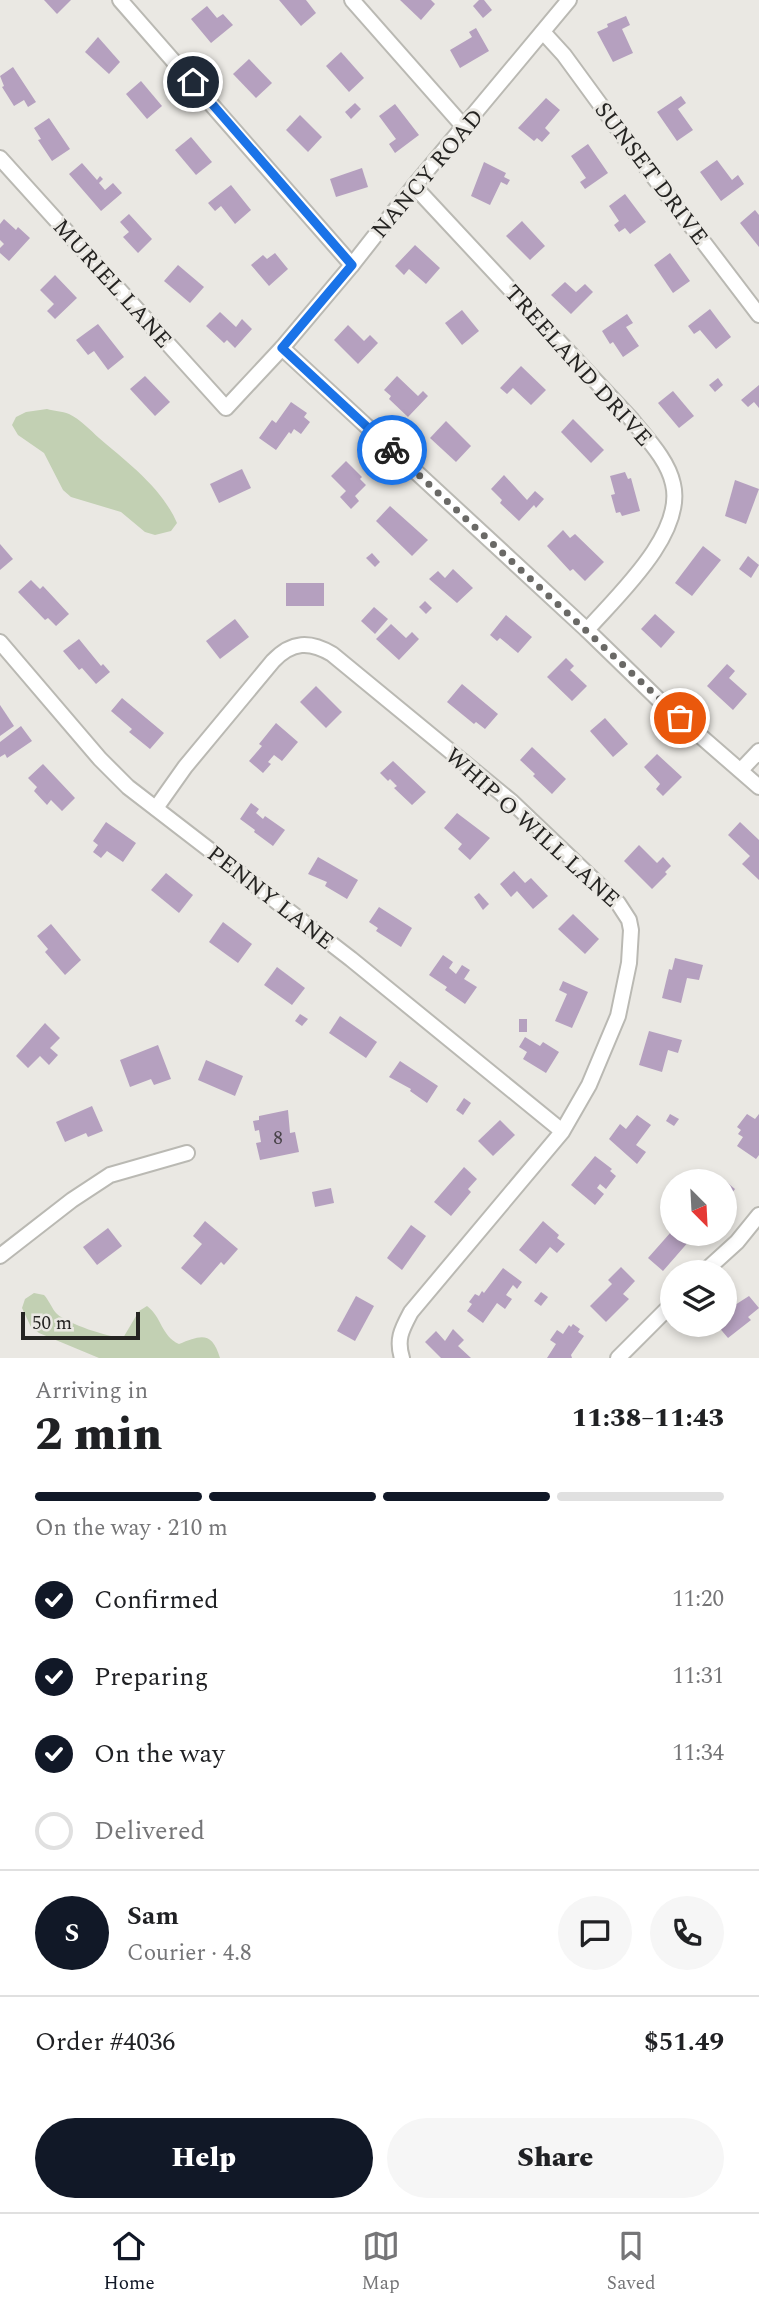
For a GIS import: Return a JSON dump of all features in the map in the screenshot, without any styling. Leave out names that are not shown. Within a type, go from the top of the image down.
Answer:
[{"type":"street","points":[[120,0],[352,265]]},
{"type":"street","points":[[352,0],[464,127]]},
{"type":"street","name":"NANCY ROAD","points":[[226,408],[282,348],[352,265],[569,0]]},
{"type":"street","name":"SUNSET DRIVE","points":[[543,32],[564,55],[759,315]]},
{"type":"street","name":"MURIEL LANE","points":[[1,161],[226,408]]},
{"type":"street","name":"TREELAND DRIVE","points":[[414,186],[632,420],[659,454],[670,475],[675,502],[670,523],[635,576],[587,630]]},
{"type":"street","points":[[282,348],[659,700],[759,787]]},
{"type":"street","name":"PENNY LANE","points":[[0,642],[100,759],[128,786],[351,959],[562,1131]]},
{"type":"street","name":"WHIP O WILL LANE","points":[[156,808],[200,748],[279,655],[301,645],[311,644],[332,654],[512,803],[625,912],[632,939],[618,1016],[589,1085],[562,1131],[411,1312],[400,1332],[398,1344],[402,1358]]},
{"type":"street","points":[[741,770],[759,751]]},
{"type":"street","points":[[0,1256],[72,1200],[110,1175],[187,1153]]},
{"type":"street","points":[[717,1260],[737,1242],[759,1215]]},
{"type":"street","points":[[618,1358],[660,1316]]},
{"type":"green space","points":[[47,409],[66,413],[77,419],[143,476],[162,498],[177,523],[171,531],[155,535],[145,532],[121,512],[71,497],[63,490],[44,453],[18,435],[12,425],[16,417],[26,412]]},
{"type":"green space","points":[[34,1293],[44,1295],[57,1314],[70,1322],[98,1333],[123,1338],[139,1311],[147,1306],[173,1341],[179,1344],[200,1337],[209,1339],[220,1358],[99,1358],[39,1333],[31,1327],[22,1308],[25,1299]]},
{"type":"building","points":[[44,0],[71,0],[57,14]]},
{"type":"building","points":[[279,0],[306,0],[316,13],[301,26]]},
{"type":"building","points":[[400,0],[431,0],[435,4],[421,20]]},
{"type":"building","points":[[479,0],[484,0],[492,10],[483,18],[473,6]]},
{"type":"building","points":[[207,6],[217,18],[223,14],[233,25],[211,43],[191,19]]},
{"type":"building","points":[[626,16],[630,25],[622,29],[633,53],[613,62],[597,32],[608,27],[607,24]]},
{"type":"building","points":[[476,28],[489,51],[460,68],[450,50],[472,37],[469,32]]},
{"type":"building","points":[[98,37],[120,62],[109,74],[85,52]]},
{"type":"building","points":[[341,52],[364,78],[349,92],[326,66]]},
{"type":"building","points":[[249,59],[272,83],[256,98],[233,74]]},
{"type":"building","points":[[13,67],[36,102],[28,107],[24,100],[14,106],[2,87],[4,86],[0,76]]},
{"type":"building","points":[[141,81],[162,106],[147,119],[126,94]]},
{"type":"building","points":[[681,96],[686,103],[678,109],[693,130],[677,141],[657,112]]},
{"type":"building","points":[[546,98],[560,110],[545,128],[550,133],[542,142],[537,138],[534,141],[518,128]]},
{"type":"building","points":[[355,103],[361,109],[351,119],[345,112]]},
{"type":"building","points":[[395,104],[419,135],[395,153],[389,144],[396,139],[379,116]]},
{"type":"building","points":[[300,115],[322,137],[308,152],[286,130]]},
{"type":"building","points":[[49,118],[70,149],[52,161],[38,140],[41,139],[34,128]]},
{"type":"building","points":[[191,137],[212,162],[196,175],[175,150]]},
{"type":"building","points":[[588,144],[608,173],[585,189],[580,182],[586,178],[571,156]]},
{"type":"building","points":[[717,160],[732,180],[738,175],[744,184],[721,201],[700,172]]},
{"type":"building","points":[[484,162],[506,173],[504,177],[510,180],[507,185],[501,182],[490,205],[471,196]]},
{"type":"building","points":[[82,163],[97,180],[100,176],[103,179],[99,183],[105,190],[113,183],[122,193],[101,211],[69,174]]},
{"type":"building","points":[[362,168],[368,187],[336,197],[330,179]]},
{"type":"building","points":[[231,185],[251,210],[235,224],[221,206],[215,211],[208,203]]},
{"type":"building","points":[[625,194],[646,222],[630,234],[625,228],[619,232],[614,225],[619,221],[609,206]]},
{"type":"building","points":[[755,210],[759,215],[759,247],[740,223]]},
{"type":"building","points":[[129,214],[152,239],[138,253],[123,237],[129,232],[120,222]]},
{"type":"building","points":[[4,219],[30,238],[9,261],[0,253],[4,244],[0,240],[0,224]]},
{"type":"building","points":[[522,221],[545,246],[530,260],[506,236]]},
{"type":"building","points":[[415,245],[440,268],[426,284],[409,269],[404,275],[395,266]]},
{"type":"building","points":[[275,253],[288,269],[269,286],[251,265],[263,255],[267,259]]},
{"type":"building","points":[[670,253],[690,281],[673,293],[654,265]]},
{"type":"building","points":[[178,265],[204,287],[190,303],[164,281]]},
{"type":"building","points":[[55,275],[77,298],[55,319],[47,311],[54,304],[40,290]]},
{"type":"building","points":[[565,282],[576,292],[585,284],[593,292],[571,314],[551,295]]},
{"type":"building","points":[[710,309],[731,337],[716,349],[700,330],[694,334],[688,326]]},
{"type":"building","points":[[462,310],[479,331],[462,345],[445,323]]},
{"type":"building","points":[[220,312],[236,327],[242,319],[252,329],[235,348],[227,340],[224,343],[206,326]]},
{"type":"building","points":[[627,314],[633,323],[626,327],[639,346],[623,357],[602,331]]},
{"type":"building","points":[[98,324],[124,357],[108,370],[94,351],[88,355],[76,340]]},
{"type":"building","points":[[348,325],[364,341],[370,335],[378,343],[358,364],[334,340]]},
{"type":"building","points":[[521,366],[546,390],[531,405],[513,388],[507,394],[500,388]]},
{"type":"building","points":[[145,376],[170,402],[155,416],[130,389]]},
{"type":"building","points":[[397,376],[418,396],[423,391],[428,396],[408,417],[389,399],[391,396],[384,390]]},
{"type":"building","points":[[718,378],[723,385],[715,392],[709,385]]},
{"type":"building","points":[[759,385],[759,408],[754,402],[748,407],[741,400]]},
{"type":"building","points":[[673,391],[694,416],[679,428],[658,403]]},
{"type":"building","points":[[291,402],[307,413],[304,417],[310,422],[301,434],[294,429],[291,434],[289,432],[276,450],[259,438],[272,420],[276,423]]},
{"type":"building","points":[[573,419],[604,450],[591,463],[561,432]]},
{"type":"building","points":[[446,421],[471,446],[456,462],[430,438]]},
{"type":"building","points":[[346,461],[366,485],[355,496],[359,501],[351,509],[340,497],[346,491],[331,476]]},
{"type":"building","points":[[242,469],[251,488],[219,503],[210,484]]},
{"type":"building","points":[[625,472],[628,479],[631,478],[640,511],[622,516],[620,512],[616,513],[610,476]]},
{"type":"building","points":[[504,475],[527,500],[535,491],[544,499],[536,508],[534,505],[519,521],[500,503],[502,500],[491,489]]},
{"type":"building","points":[[735,480],[759,489],[746,524],[725,516]]},
{"type":"building","points":[[390,506],[428,540],[412,556],[376,521]]},
{"type":"building","points":[[563,530],[570,538],[575,534],[604,562],[585,581],[573,569],[570,571],[547,546]]},
{"type":"building","points":[[0,544],[13,559],[0,570]]},
{"type":"building","points":[[703,546],[721,560],[692,596],[675,583]]},
{"type":"building","points":[[372,553],[380,562],[375,567],[366,558]]},
{"type":"building","points":[[748,556],[759,565],[751,578],[739,569]]},
{"type":"building","points":[[453,569],[473,588],[457,603],[429,579],[438,571],[445,578]]},
{"type":"building","points":[[31,580],[40,589],[43,586],[69,614],[56,626],[48,618],[45,620],[18,592]]},
{"type":"building","points":[[286,583],[324,583],[324,606],[286,606]]},
{"type":"building","points":[[425,601],[432,608],[426,614],[419,607]]},
{"type":"building","points":[[374,607],[388,619],[375,634],[361,621]]},
{"type":"building","points":[[655,614],[675,632],[661,648],[641,629]]},
{"type":"building","points":[[506,615],[532,637],[518,653],[500,638],[497,641],[490,635]]},
{"type":"building","points":[[235,619],[249,637],[220,659],[206,641]]},
{"type":"building","points":[[391,624],[406,638],[412,632],[419,639],[399,660],[376,639]]},
{"type":"building","points":[[79,639],[101,666],[103,664],[110,672],[96,684],[82,668],[79,670],[63,651]]},
{"type":"building","points":[[566,658],[574,666],[570,670],[587,686],[572,701],[547,677]]},
{"type":"building","points":[[727,664],[735,671],[729,678],[747,694],[733,710],[707,686]]},
{"type":"building","points":[[462,684],[498,714],[485,729],[476,722],[474,724],[447,702]]},
{"type":"building","points":[[316,686],[342,712],[326,728],[300,702]]},
{"type":"building","points":[[122,698],[164,733],[150,749],[129,732],[132,729],[111,711]]},
{"type":"building","points":[[0,705],[14,726],[0,736]]},
{"type":"building","points":[[605,718],[628,744],[613,757],[590,731]]},
{"type":"building","points":[[276,723],[298,742],[282,761],[274,755],[268,762],[271,764],[263,773],[249,761]]},
{"type":"building","points":[[21,726],[32,741],[7,758],[5,754],[0,757],[0,742]]},
{"type":"building","points":[[532,747],[566,779],[552,794],[520,760]]},
{"type":"building","points":[[657,754],[682,777],[663,796],[656,789],[660,784],[644,767]]},
{"type":"building","points":[[393,761],[426,792],[412,805],[394,788],[397,786],[390,779],[388,781],[380,773]]},
{"type":"building","points":[[43,764],[75,798],[62,811],[51,800],[47,805],[34,791],[37,787],[28,778]]},
{"type":"building","points":[[251,803],[259,809],[256,813],[263,819],[265,816],[285,830],[273,846],[240,819]]},
{"type":"building","points":[[457,813],[490,838],[470,860],[458,849],[462,844],[444,828]]},
{"type":"building","points":[[106,822],[136,843],[123,862],[107,851],[101,858],[93,852],[98,845],[93,841]]},
{"type":"building","points":[[740,822],[759,840],[759,880],[742,864],[750,856],[728,835]]},
{"type":"building","points":[[639,845],[657,863],[663,857],[671,866],[652,889],[624,861]]},
{"type":"building","points":[[318,857],[358,880],[347,899],[325,886],[327,882],[308,874]]},
{"type":"building","points":[[514,871],[525,883],[531,878],[548,896],[533,909],[517,891],[511,897],[500,884]]},
{"type":"building","points":[[166,873],[193,895],[179,913],[151,890]]},
{"type":"building","points":[[479,893],[489,904],[483,910],[474,897]]},
{"type":"building","points":[[379,907],[412,928],[401,947],[376,931],[378,928],[369,922]]},
{"type":"building","points":[[573,914],[599,939],[585,954],[558,929]]},
{"type":"building","points":[[223,922],[252,944],[238,963],[209,942]]},
{"type":"building","points":[[51,924],[81,960],[65,975],[45,952],[48,949],[37,936]]},
{"type":"building","points":[[443,955],[453,962],[449,968],[456,974],[462,965],[470,970],[464,979],[477,987],[465,1004],[429,975]]},
{"type":"building","points":[[675,958],[703,965],[699,980],[687,978],[681,1003],[662,998],[669,969],[672,970]]},
{"type":"building","points":[[277,967],[305,988],[292,1005],[264,985]]},
{"type":"building","points":[[563,981],[588,992],[572,1028],[555,1021],[567,994],[559,990]]},
{"type":"building","points":[[300,1014],[308,1019],[302,1026],[295,1021]]},
{"type":"building","points":[[340,1016],[377,1042],[366,1058],[329,1033]]},
{"type":"building","points":[[519,1019],[527,1019],[527,1032],[519,1032]]},
{"type":"building","points":[[45,1023],[60,1038],[50,1048],[58,1055],[49,1065],[40,1056],[28,1068],[16,1056]]},
{"type":"building","points":[[649,1031],[682,1040],[678,1053],[668,1050],[662,1072],[639,1065]]},
{"type":"building","points":[[525,1037],[540,1046],[543,1042],[559,1052],[546,1073],[523,1059],[527,1052],[519,1047]]},
{"type":"building","points":[[158,1045],[171,1079],[154,1085],[151,1079],[130,1087],[120,1060]]},
{"type":"building","points":[[206,1060],[243,1076],[235,1096],[198,1080]]},
{"type":"building","points":[[400,1061],[438,1086],[427,1103],[410,1091],[411,1089],[389,1077]]},
{"type":"building","points":[[464,1098],[471,1103],[463,1115],[456,1110]]},
{"type":"building","points":[[92,1106],[103,1131],[88,1137],[86,1133],[65,1142],[56,1122]]},
{"type":"building","points":[[288,1110],[290,1133],[295,1132],[299,1152],[260,1160],[256,1143],[261,1142],[259,1130],[255,1131],[253,1121],[259,1120],[259,1116]]},
{"type":"building","points":[[670,1114],[679,1119],[674,1126],[666,1121]]},
{"type":"building","points":[[747,1114],[755,1119],[759,1114],[759,1155],[756,1159],[737,1146],[743,1137],[738,1134],[741,1130],[737,1127]]},
{"type":"building","points":[[637,1115],[651,1125],[636,1145],[646,1152],[637,1164],[609,1139],[620,1124],[626,1129]]},
{"type":"building","points":[[500,1120],[515,1135],[493,1156],[478,1141]]},
{"type":"building","points":[[595,1156],[612,1169],[610,1171],[616,1176],[606,1189],[600,1184],[597,1188],[604,1194],[595,1205],[571,1185]]},
{"type":"building","points":[[464,1167],[477,1179],[468,1189],[471,1192],[451,1216],[434,1202]]},
{"type":"building","points":[[331,1188],[334,1203],[315,1207],[312,1192]]},
{"type":"building","points":[[205,1221],[238,1249],[224,1265],[221,1262],[201,1285],[181,1268],[202,1244],[193,1236]]},
{"type":"building","points":[[543,1221],[565,1244],[557,1253],[550,1247],[536,1264],[519,1250]]},
{"type":"building","points":[[411,1225],[426,1236],[402,1270],[387,1258]]},
{"type":"building","points":[[108,1228],[122,1246],[97,1265],[83,1247]]},
{"type":"building","points":[[660,1244],[685,1246],[673,1260],[660,1260],[660,1268],[648,1258]]},
{"type":"building","points":[[621,1267],[635,1281],[623,1294],[629,1299],[606,1322],[590,1306],[612,1284],[608,1280]]},
{"type":"building","points":[[503,1268],[522,1282],[517,1289],[513,1285],[506,1295],[512,1299],[505,1309],[497,1303],[483,1323],[467,1311],[472,1304],[469,1302],[475,1294],[479,1296],[482,1291],[484,1293]]},
{"type":"building","points":[[541,1292],[548,1297],[541,1306],[534,1301]]},
{"type":"building","points":[[356,1296],[374,1306],[355,1341],[337,1331]]},
{"type":"building","points":[[749,1296],[759,1308],[748,1317],[751,1320],[737,1331],[737,1304]]},
{"type":"building","points":[[573,1324],[584,1336],[571,1355],[572,1358],[547,1358],[556,1344],[550,1340],[557,1330],[563,1334],[569,1325],[571,1327]]},
{"type":"building","points":[[453,1329],[464,1340],[458,1346],[471,1358],[441,1358],[425,1342],[436,1331],[445,1341]]},
{"type":"way so far","points":[[392,450],[680,718]]},
{"type":"route","points":[[193,82],[352,265],[282,348],[392,450]]}]
